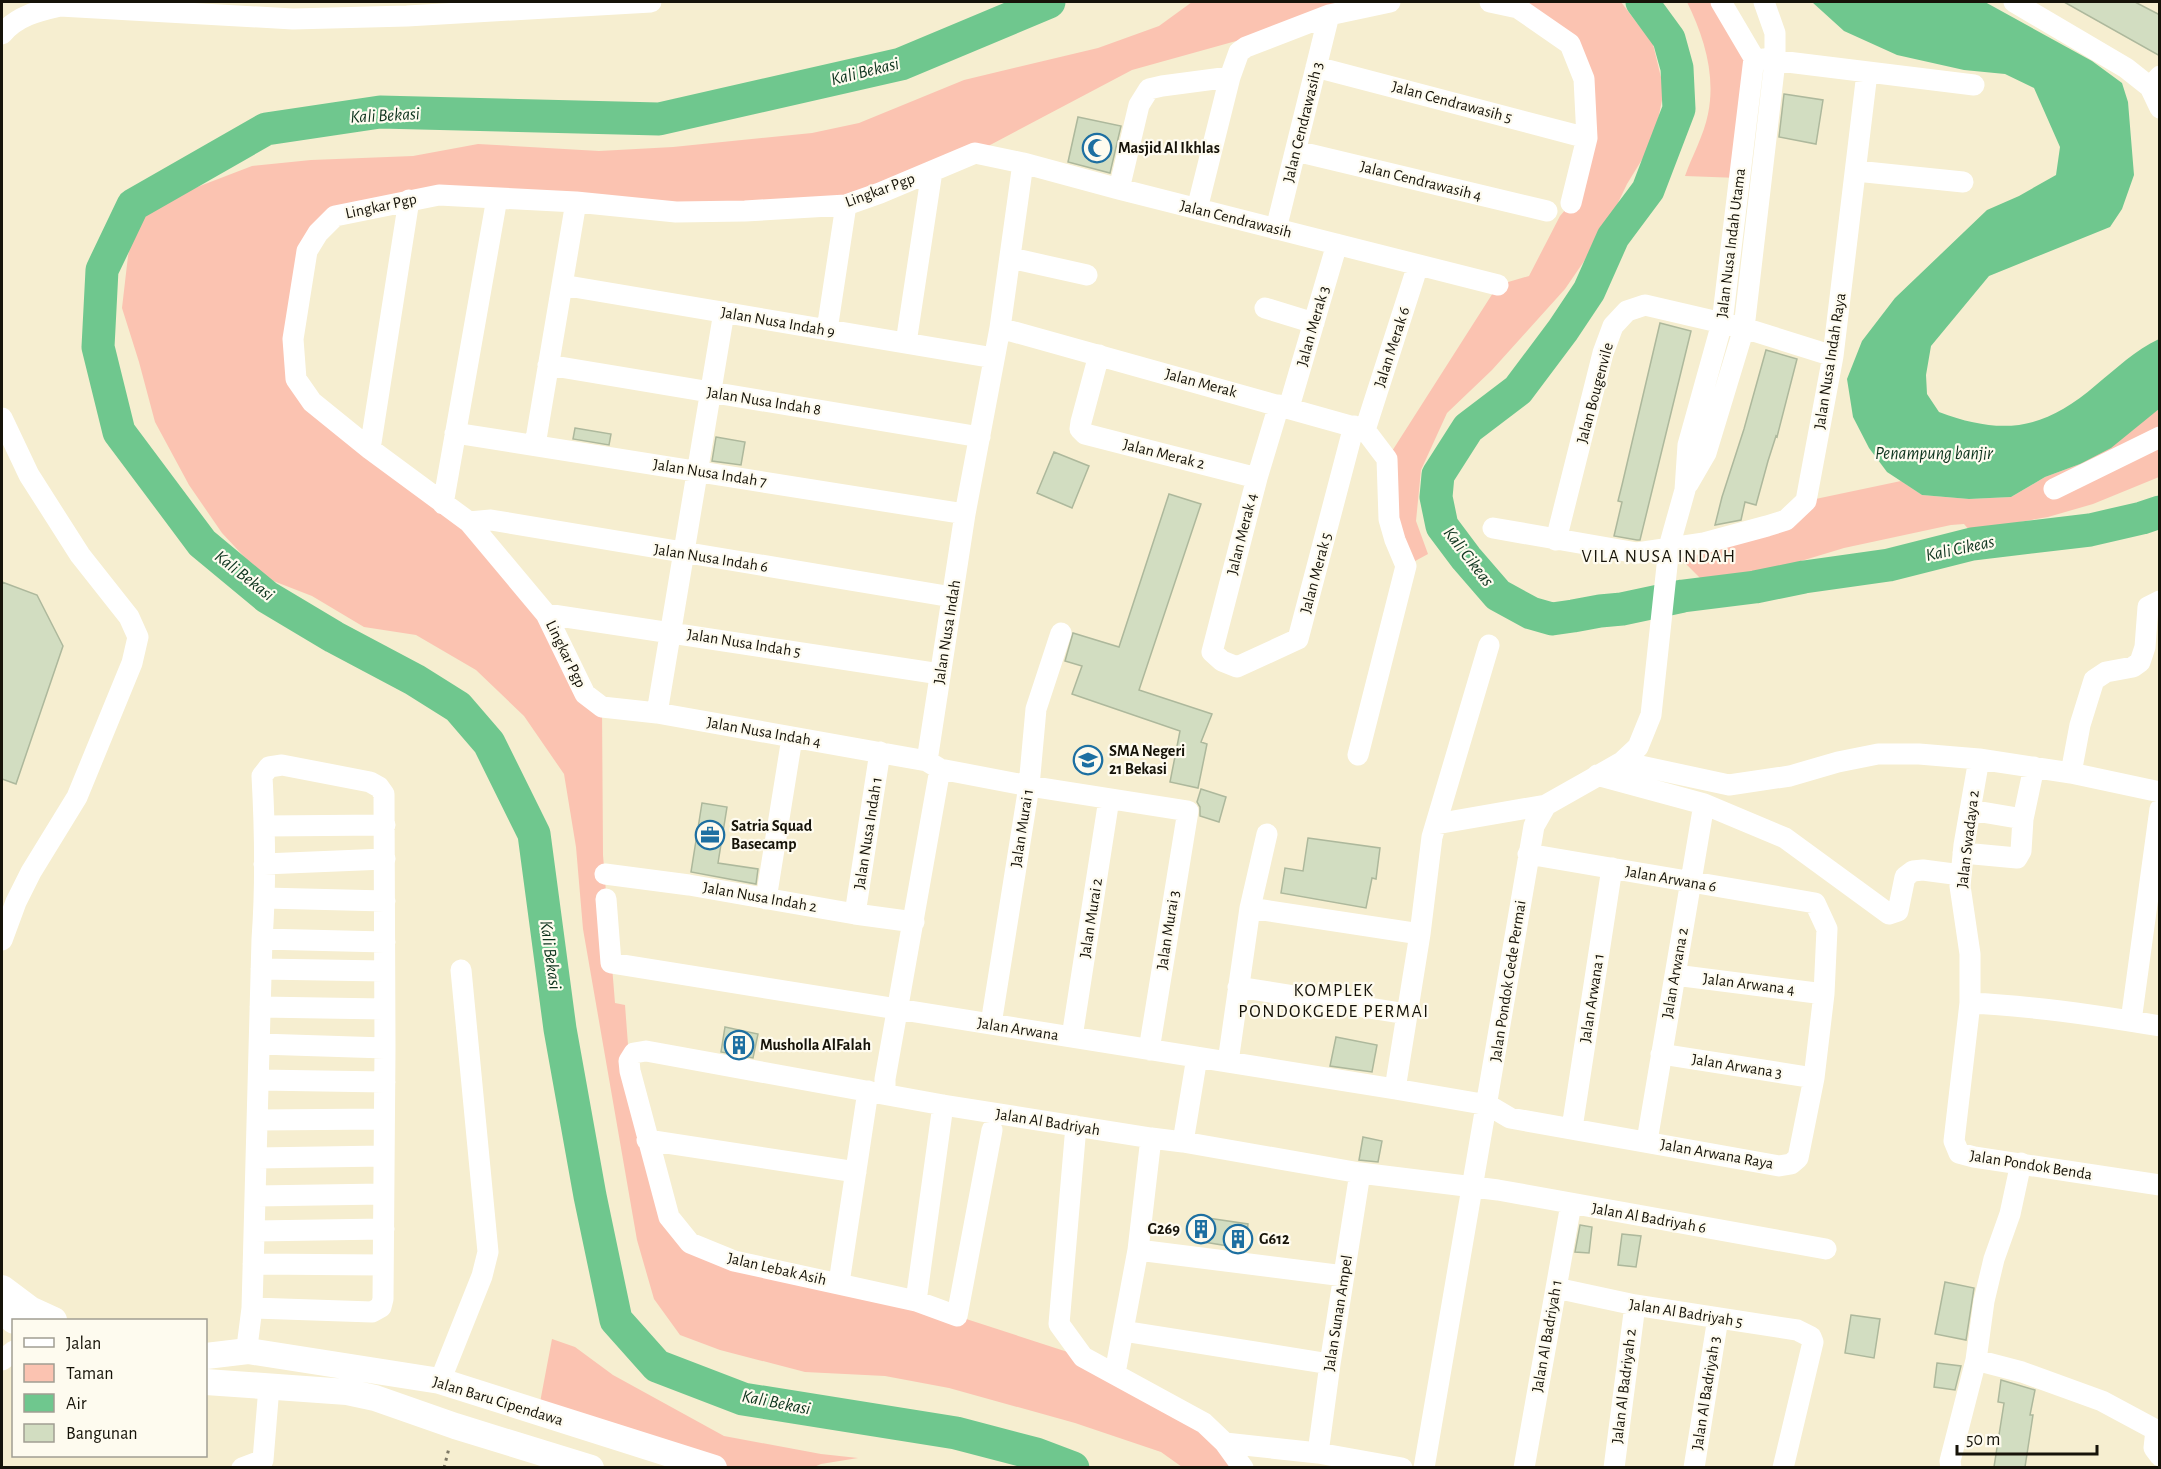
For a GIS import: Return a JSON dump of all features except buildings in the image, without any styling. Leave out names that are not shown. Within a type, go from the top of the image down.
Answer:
[{"type":"main road","points":[[2,1288],[30,1309],[52,1319]]},
{"type":"main road","name":"Jalan Baru Cipendawa","points":[[207,1356],[248,1351],[440,1381],[714,1467]]},
{"type":"main road","points":[[207,1382],[346,1392],[375,1398],[585,1467]]},
{"type":"main road","points":[[529,1449],[538,1413]]},
{"type":"street","points":[[268,2],[293,19]]},
{"type":"street","points":[[2,33],[14,22],[33,12],[60,6],[293,19],[406,9],[651,2]]},
{"type":"street","points":[[1197,209],[1230,77],[1239,52],[1246,47],[1329,15],[1390,2]]},
{"type":"street","points":[[1490,2],[1518,8],[1570,44],[1584,79],[1587,138],[1571,204]]},
{"type":"street","points":[[1720,2],[1754,58],[1974,86]]},
{"type":"street","name":"Jalan Nusa Indah Utama","points":[[1685,490],[1706,453],[1744,328],[1775,61],[1775,33],[1764,2]]},
{"type":"street","points":[[2014,2],[2126,68],[2157,96]]},
{"type":"street","name":"Jalan Cendrawasih 3","points":[[1276,229],[1329,15]]},
{"type":"street","name":"Jalan Nusa Indah Utama","points":[[1668,554],[1685,490],[1688,445],[1722,323],[1754,58]]},
{"type":"street","name":"Jalan Cendrawasih 5","points":[[1316,67],[1587,138]]},
{"type":"street","name":"Jalan Nusa Indah Raya","points":[[1668,554],[1786,520],[1806,501],[1833,356],[1867,73]]},
{"type":"street","points":[[1119,189],[1139,105],[1149,89],[1230,77]]},
{"type":"street","name":"Jalan Cendrawasih 4","points":[[1296,150],[1547,211]]},
{"type":"street","name":"Jalan Cendrawasih","points":[[975,153],[1023,163],[1498,285]]},
{"type":"street","name":"Lingkar Pgp","points":[[602,707],[585,694],[546,614],[469,522],[370,449],[312,402],[296,379],[292,339],[307,252],[318,233],[335,216],[439,195],[576,202],[676,212],[745,211],[846,205],[975,153]]},
{"type":"street","name":"Jalan Nusa Indah","points":[[839,1283],[856,1172],[877,1092],[885,1079],[914,922],[933,765],[940,674],[965,514],[1000,328],[1023,163]]},
{"type":"street","points":[[906,343],[932,171]]},
{"type":"street","points":[[1856,171],[1963,182]]},
{"type":"street","points":[[443,504],[497,198]]},
{"type":"street","points":[[370,449],[409,200]]},
{"type":"street","points":[[534,445],[576,202]]},
{"type":"street","points":[[827,330],[846,205]]},
{"type":"street","name":"Jalan Merak 3","points":[[1284,406],[1314,323],[1337,244]]},
{"type":"street","points":[[1011,258],[1087,275]]},
{"type":"street","name":"Jalan Merak 6","points":[[1360,428],[1418,265]]},
{"type":"street","name":"Jalan Nusa Indah 9","points":[[562,285],[994,358]]},
{"type":"street","name":"Jalan Bougenvile","points":[[1556,540],[1604,353],[1613,326],[1627,311],[1645,305],[1744,328],[1833,356]]},
{"type":"street","points":[[1265,308],[1314,323]]},
{"type":"street","points":[[657,713],[724,312]]},
{"type":"street","name":"Jalan Merak","points":[[1000,328],[1360,428]]},
{"type":"street","name":"Jalan Merak 2","points":[[1099,355],[1081,422],[1080,429],[1085,434],[1257,478]]},
{"type":"street","name":"Jalan Nusa Indah 8","points":[[548,365],[980,436]]},
{"type":"street","name":"Jalan Merak 4","points":[[1222,661],[1212,652],[1257,478],[1284,406]]},
{"type":"street","points":[[2,418],[34,484],[74,546],[129,617],[138,637],[132,663],[77,797],[15,902],[2,940]]},
{"type":"street","points":[[1358,755],[1406,566],[1389,519],[1387,459],[1360,428]]},
{"type":"street","name":"Jalan Merak 5","points":[[1222,661],[1236,667],[1299,639],[1360,428]]},
{"type":"street","name":"Jalan Nusa Indah 7","points":[[455,433],[965,514]]},
{"type":"street","points":[[2054,489],[2160,437]]},
{"type":"street","name":"Jalan Nusa Indah 6","points":[[469,522],[491,520],[952,597]]},
{"type":"street","points":[[1436,824],[1546,805],[1597,774],[1622,762],[1638,747],[1651,715],[1668,554],[1636,553],[1493,528]]},
{"type":"street","points":[[2071,773],[2080,725],[2094,680],[2106,672],[2133,667],[2140,662],[2145,647],[2148,607],[2160,601]]},
{"type":"street","name":"Jalan Nusa Indah 5","points":[[546,614],[940,674]]},
{"type":"street","name":"Jalan Murai 1","points":[[992,1024],[1029,786],[1036,709],[1061,633]]},
{"type":"street","points":[[1395,1089],[1436,824],[1489,645]]},
{"type":"street","name":"Jalan Nusa Indah 4","points":[[602,707],[657,713],[880,752],[1029,786],[1188,811]]},
{"type":"street","points":[[766,899],[792,738]]},
{"type":"street","name":"Jalan Nusa Indah 1","points":[[855,914],[880,752]]},
{"type":"street","points":[[1622,762],[1729,785],[1790,776],[1838,762],[1878,754],[1919,754],[2034,767],[2160,792]]},
{"type":"street","name":"Jalan Swadaya 2","points":[[1970,954],[1960,886],[1963,853],[1979,759]]},
{"type":"street","points":[[248,1351],[255,1230],[261,969],[265,898],[262,776],[269,767],[282,765],[370,782],[379,787],[384,794],[383,1299],[381,1306],[372,1312],[252,1308]]},
{"type":"street","points":[[1963,853],[2017,858],[2021,851],[2023,819],[2034,767]]},
{"type":"street","points":[[1597,774],[1704,804],[1785,838],[1890,915],[1898,911],[1905,877],[1913,871],[1923,870],[1961,875]]},
{"type":"street","name":"Jalan Murai 2","points":[[1072,1037],[1109,798]]},
{"type":"street","name":"Jalan Arwana 2","points":[[1647,1141],[1704,804]]},
{"type":"street","name":"Jalan Pondok Gede Permai","points":[[1424,1467],[1488,1106],[1528,854],[1534,826],[1546,805]]},
{"type":"street","points":[[2131,1021],[2160,809]]},
{"type":"street","points":[[1970,810],[2023,819]]},
{"type":"street","name":"Jalan Murai 3","points":[[1149,1050],[1188,811]]},
{"type":"street","points":[[265,826],[385,825]]},
{"type":"street","points":[[1228,1062],[1250,908],[1267,834]]},
{"type":"street","name":"Jalan Arwana 6","points":[[1528,854],[1815,903]]},
{"type":"street","points":[[264,864],[385,859]]},
{"type":"street","name":"Jalan Arwana 1","points":[[1572,1128],[1612,868]]},
{"type":"street","name":"Jalan Nusa Indah 2","points":[[605,874],[689,885],[914,922]]},
{"type":"street","points":[[265,898],[385,901]]},
{"type":"street","name":"Jalan Arwana","points":[[606,899],[611,963],[1395,1089],[1488,1106]]},
{"type":"street","name":"Jalan Arwana Raya","points":[[1488,1106],[1510,1118],[1779,1166],[1791,1164],[1798,1158],[1814,1078],[1824,994],[1827,928],[1815,903]]},
{"type":"street","points":[[1250,908],[1420,934]]},
{"type":"street","points":[[262,939],[385,942]]},
{"type":"street","name":"Jalan Pondok Benda","points":[[1970,954],[1970,1003],[1953,1141],[1959,1153],[2160,1185]]},
{"type":"street","points":[[261,969],[384,971]]},
{"type":"street","points":[[440,1381],[482,1276],[488,1252],[460,970]]},
{"type":"street","name":"Jalan Arwana 4","points":[[1675,975],[1824,994]]},
{"type":"street","points":[[1238,987],[1407,1014]]},
{"type":"street","points":[[1970,1003],[2018,1005],[2160,1026]]},
{"type":"street","points":[[260,1007],[384,1009]]},
{"type":"street","points":[[260,1044],[385,1048]]},
{"type":"street","name":"Jalan Al Badriyah","points":[[629,1061],[634,1053],[646,1051],[943,1105],[1183,1142],[1360,1173],[1472,1188]]},
{"type":"street","name":"Jalan Arwana 3","points":[[1661,1054],[1814,1078]]},
{"type":"street","points":[[1183,1142],[1197,1057]]},
{"type":"street","name":"Jalan Lebak Asih","points":[[629,1061],[647,1140],[669,1217],[690,1243],[734,1261],[916,1301],[957,1316],[993,1130]]},
{"type":"street","points":[[260,1080],[385,1082]]},
{"type":"street","points":[[916,1301],[943,1105]]},
{"type":"street","points":[[258,1120],[384,1119]]},
{"type":"street","points":[[1076,1126],[1059,1324],[1083,1357],[1204,1424],[1225,1443],[1244,1467]]},
{"type":"street","points":[[1115,1373],[1138,1250],[1150,1138]]},
{"type":"street","points":[[647,1140],[856,1172]]},
{"type":"street","points":[[257,1158],[384,1156]]},
{"type":"street","points":[[1951,1467],[1950,1461],[1976,1360],[1984,1301],[1994,1259],[2010,1214],[2021,1163]]},
{"type":"street","name":"Jalan Sunan Ampel","points":[[1318,1453],[1360,1173]]},
{"type":"street","name":"Jalan Al Badriyah 6","points":[[1472,1188],[1498,1190],[1826,1249]]},
{"type":"street","points":[[256,1196],[383,1194]]},
{"type":"street","name":"Jalan Al Badriyah 1","points":[[1524,1467],[1571,1204]]},
{"type":"street","points":[[255,1230],[384,1229]]},
{"type":"street","points":[[1138,1250],[1344,1276]]},
{"type":"street","points":[[253,1264],[383,1265]]},
{"type":"street","name":"Jalan Al Badriyah 5","points":[[1556,1288],[1635,1305],[1797,1330],[1811,1337],[1813,1342],[1783,1467]]},
{"type":"street","name":"Jalan Al Badriyah 2","points":[[1614,1467],[1635,1305]]},
{"type":"street","name":"Jalan Al Badriyah 3","points":[[1694,1467],[1718,1318]]},
{"type":"street","points":[[1123,1331],[1330,1364]]},
{"type":"street","points":[[1976,1360],[2022,1372],[2102,1401],[2156,1430],[2154,1448],[2160,1455]]},
{"type":"street","points":[[242,1467],[263,1460],[269,1387]]},
{"type":"street","points":[[1225,1443],[1318,1453],[1402,1467]]},
{"type":"green space","points":[[1192,2],[1390,2],[1329,15],[1132,70],[975,153],[846,205],[409,200],[318,233],[296,379],[469,522],[602,707],[603,855],[615,1003],[625,1005],[630,1071],[647,1140],[690,1243],[957,1316],[1083,1357],[1204,1423],[1243,1467],[1182,1467],[1161,1452],[1075,1423],[949,1388],[885,1376],[805,1372],[720,1350],[680,1335],[654,1299],[637,1240],[583,929],[576,847],[564,774],[524,716],[476,670],[416,635],[364,627],[312,596],[263,577],[222,533],[189,485],[155,422],[122,308],[128,256],[135,224],[166,199],[252,166],[311,160],[413,156],[478,144],[599,151],[673,147],[812,133],[859,123],[964,80],[1098,48],[1159,26]]},
{"type":"green space","points":[[1490,2],[1621,2],[1653,44],[1664,90],[1654,140],[1627,184],[1604,232],[1565,289],[1492,370],[1447,413],[1421,470],[1416,521],[1428,554],[1406,566],[1387,459],[1498,285],[1529,276],[1560,216],[1571,203],[1587,138],[1570,44]]},
{"type":"green space","points":[[1687,2],[1721,2],[1754,58],[1739,178],[1685,176],[1701,138],[1710,99],[1707,56],[1699,29]]},
{"type":"green space","points":[[2159,409],[2159,477],[2093,504],[2048,517],[1970,531],[1964,524],[1951,525],[1844,548],[1761,573],[1704,582],[1669,547],[1704,543],[1806,501],[1901,481],[1922,495],[1969,499],[2011,497],[2045,477],[2080,464]]},
{"type":"green space","points":[[552,1339],[575,1347],[613,1375],[724,1436],[821,1454],[858,1458],[814,1467],[714,1467],[538,1413]]},
{"type":"water","name":"Penampung banjir","points":[[1812,2],[1985,2],[2092,61],[2122,83],[2128,102],[2134,175],[2122,209],[2110,227],[1989,276],[1931,346],[1926,375],[1927,394],[1939,412],[1983,424],[2003,426],[2022,424],[2059,412],[2134,354],[2159,339],[2159,409],[2111,448],[2080,464],[2045,477],[2011,497],[1969,499],[1922,495],[1887,472],[1869,448],[1853,417],[1847,379],[1862,341],[1895,298],[1987,210],[2019,196],[2056,175],[2060,147],[2034,88],[2005,74],[1964,70],[1897,55],[1844,31]]},
{"type":"waterway","name":"Kali Bekasi","points":[[1049,2],[901,64],[659,119],[380,112],[266,129],[133,205],[102,270],[98,347],[119,432],[202,543],[267,597],[334,637],[415,680],[458,707],[489,743],[534,834],[560,1029],[590,1196],[616,1320],[657,1366],[743,1399],[956,1433],[1036,1454],[1073,1468]]},
{"type":"waterway","name":"Kali Cikeas","points":[[1642,2],[1669,39],[1677,68],[1679,109],[1648,190],[1613,237],[1589,291],[1563,330],[1518,390],[1468,428],[1438,475],[1436,497],[1442,526],[1498,595],[1531,613],[1552,619],[1622,609],[1683,596],[1755,587],[1804,577],[1889,565],[1972,544],[2090,530],[2160,512]]},
{"type":"place","name":"Masjid Al Ikhlas","points":[[1097,148]]},
{"type":"place","name":"SMA Negeri 21 Bekasi","points":[[1088,760]]},
{"type":"place","name":"Satria Squad Basecamp","points":[[710,835]]},
{"type":"place","name":"Musholla AlFalah","points":[[739,1045]]},
{"type":"place","name":"G269","points":[[1201,1229]]},
{"type":"place","name":"G612","points":[[1238,1239]]},
{"type":"district","name":"VILA NUSA INDAH","points":[[1659,557]]},
{"type":"district","name":"KOMPLEK PONDOKGEDE PERMAI","points":[[1334,1001]]}]
